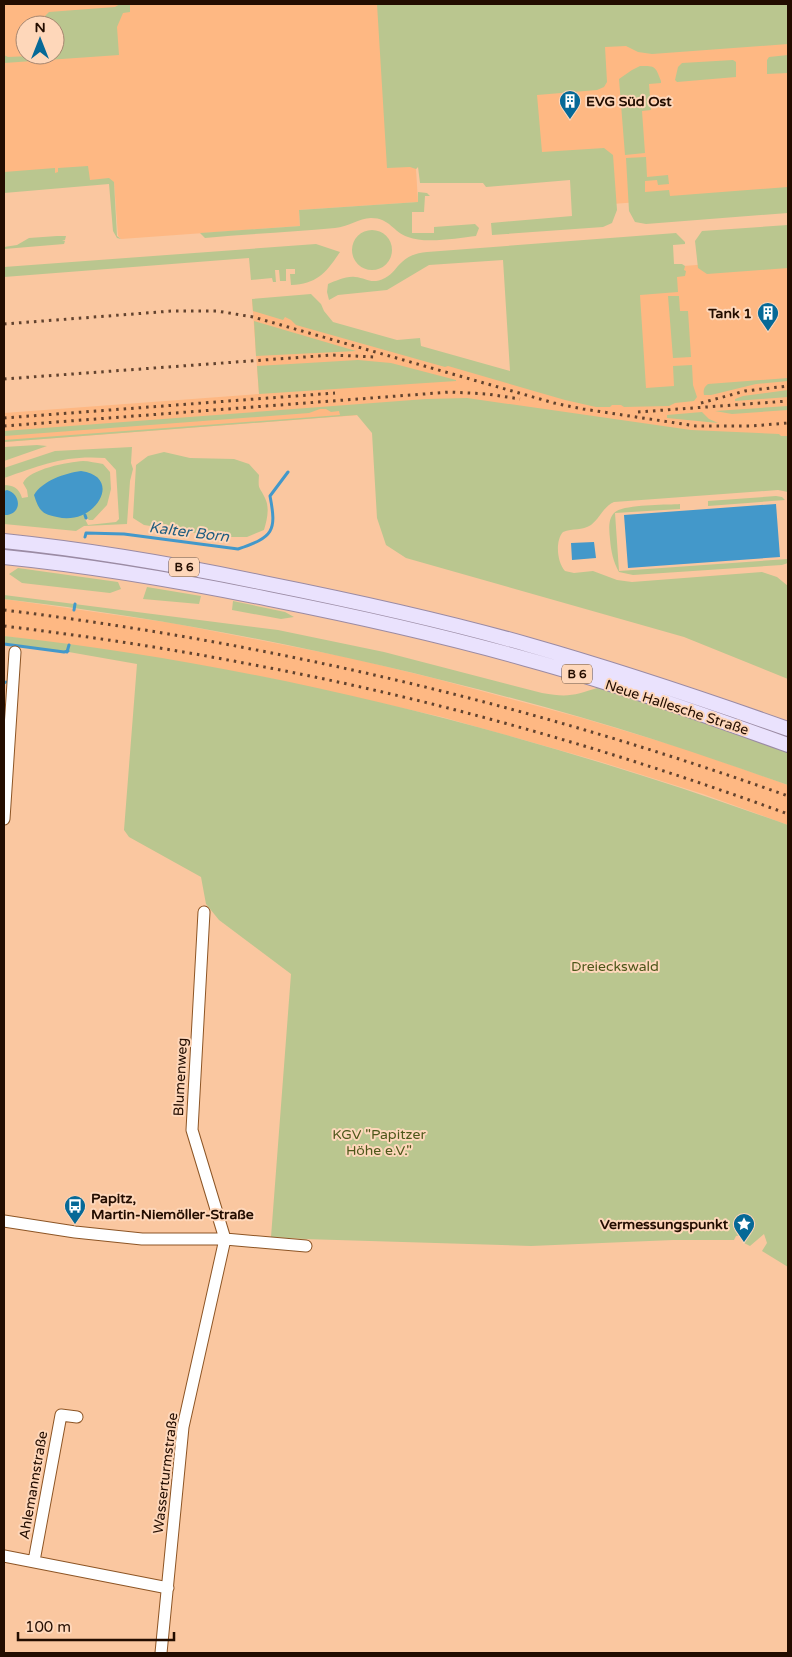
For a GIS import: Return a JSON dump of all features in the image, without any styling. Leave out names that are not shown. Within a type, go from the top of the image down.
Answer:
[{"type":"main road","name":"Neue Hallesche Straße","points":[[4,541],[191,568],[362,602],[528,644],[608,668],[788,729]]},
{"type":"main road","name":"Neue Hallesche Straße","points":[[4,557],[101,569],[188,583],[361,617],[527,659],[721,721],[788,745]]},
{"type":"street","points":[[4,819],[15,652]]},
{"type":"street","name":"Blumenweg","points":[[204,912],[192,1130],[225,1239]]},
{"type":"street","points":[[4,1221],[75,1232],[142,1239],[225,1239],[306,1246]]},
{"type":"street","name":"Wasserturmstraße","points":[[160,1653],[183,1427],[225,1239]]},
{"type":"street","name":"Ahlemannstraße","points":[[48,1413],[77,1417]]},
{"type":"street","name":"Ahlemannstraße","points":[[34,1561],[61,1415]]},
{"type":"street","name":"Ahlemannstraße","points":[[4,1556],[168,1588]]},
{"type":"shaded area","points":[[4,4],[788,4],[788,191],[612,204],[606,156],[418,167],[416,169],[418,202],[299,210],[300,226],[121,239],[118,236],[114,182],[4,187]]},
{"type":"shaded area","points":[[788,258],[788,442],[465,407],[4,442],[4,413],[259,394],[252,299],[300,317],[567,394],[619,271]]},
{"type":"shaded area","points":[[4,599],[172,623],[351,658],[582,718],[689,750],[788,785],[788,825],[703,794],[598,761],[442,717],[273,679],[181,662],[4,636]]},
{"type":"green space","points":[[120,4],[130,4],[130,12],[123,13],[117,27],[119,55],[65,59],[65,15],[46,15],[49,12],[115,7]]},
{"type":"green space","points":[[377,4],[788,4],[788,44],[652,54],[638,52],[626,46],[605,47],[607,82],[604,87],[597,90],[537,95],[542,152],[604,148],[613,155],[617,210],[612,223],[603,227],[492,235],[491,223],[572,216],[570,180],[486,187],[483,183],[420,183],[418,167],[416,169],[410,167],[387,168]]},
{"type":"green space","points":[[4,55],[15,57],[15,62],[4,63]]},
{"type":"green space","points":[[788,55],[788,73],[767,74],[767,60],[769,57]]},
{"type":"green space","points":[[733,60],[736,62],[736,77],[677,82],[675,80],[678,67],[682,63]]},
{"type":"green space","points":[[640,66],[654,68],[661,83],[649,84],[651,110],[642,111],[645,153],[625,155],[619,79]]},
{"type":"green space","points":[[646,157],[647,177],[668,175],[669,184],[658,185],[657,180],[645,181],[645,192],[669,190],[670,196],[788,187],[788,213],[646,224],[635,222],[629,211],[626,158]]},
{"type":"green space","points":[[88,166],[90,180],[109,178],[114,182],[117,236],[121,239],[117,238],[113,231],[109,184],[4,193],[4,172],[55,168],[55,173],[58,172],[58,168]]},
{"type":"green space","points":[[418,192],[427,193],[430,196],[425,196],[424,212],[412,212],[412,233],[434,233],[434,227],[475,224],[479,228],[476,236],[442,240],[415,239],[403,235],[383,220],[371,218],[335,228],[205,238],[200,233],[300,226],[299,210],[418,202]]},
{"type":"green space","points":[[788,225],[788,268],[707,274],[698,268],[695,241],[702,231]]},
{"type":"green space","points":[[372,230],[386,236],[392,250],[386,264],[372,270],[358,264],[352,250],[358,236]]},
{"type":"green space","points":[[676,233],[685,244],[673,245],[674,264],[682,264],[685,266],[684,270],[686,271],[685,276],[677,277],[678,292],[640,295],[646,388],[674,386],[673,366],[692,365],[693,385],[697,397],[694,401],[675,403],[669,406],[624,407],[612,405],[610,407],[596,407],[565,400],[296,325],[285,317],[283,320],[253,311],[252,299],[311,294],[321,304],[333,322],[397,340],[420,338],[421,346],[510,371],[503,260],[429,265],[387,290],[338,295],[329,300],[328,284],[352,277],[373,281],[380,280],[390,275],[408,258],[424,252]]},
{"type":"green space","points":[[66,236],[65,240],[62,240],[65,241],[64,244],[4,249],[4,247],[17,245],[29,238]]},
{"type":"green space","points":[[316,244],[340,252],[320,276],[308,282],[291,285],[290,274],[295,274],[295,269],[286,269],[286,281],[280,281],[279,270],[275,270],[276,282],[273,282],[272,278],[251,280],[249,258],[4,277],[4,267]]},
{"type":"green space","points":[[668,296],[679,296],[680,311],[688,311],[691,357],[673,358]]},
{"type":"green space","points":[[254,321],[356,351],[256,356]]},
{"type":"green space","points":[[358,360],[391,363],[456,381],[259,394],[257,366]]},
{"type":"green space","points":[[788,378],[788,381],[756,384],[704,395],[704,389],[708,384]]},
{"type":"green space","points":[[788,390],[788,397],[735,401],[735,399],[743,396]]},
{"type":"green space","points":[[467,398],[691,430],[788,436],[788,492],[778,490],[614,502],[591,525],[563,532],[560,536],[558,552],[560,562],[565,571],[574,573],[593,571],[617,580],[632,582],[762,572],[777,577],[788,586],[788,679],[684,637],[406,558],[386,545],[377,518],[372,433],[357,415],[4,442],[4,440],[340,415],[339,411],[331,412],[326,409],[320,409],[309,413],[4,436],[4,431],[426,399]]},
{"type":"green space","points":[[788,406],[788,410],[732,414],[715,411]]},
{"type":"green space","points":[[702,412],[709,419],[718,423],[667,418],[667,415]]},
{"type":"green space","points":[[47,446],[4,461],[4,447]]},
{"type":"green space","points":[[132,447],[131,463],[133,469],[130,481],[127,524],[84,526],[76,531],[4,524],[4,485],[15,488],[22,498],[28,497],[23,483],[33,474],[59,465],[83,461],[103,464],[110,472],[111,489],[107,505],[93,520],[85,519],[88,525],[116,522],[119,519],[116,470],[105,458],[77,458],[53,462],[4,478],[4,468],[55,451]]},
{"type":"green space","points":[[164,452],[190,458],[234,459],[249,464],[259,475],[259,486],[267,502],[268,514],[264,530],[247,537],[221,537],[144,525],[133,518],[136,465],[148,456]]},
{"type":"green space","points":[[782,497],[785,500],[708,506],[708,501]]},
{"type":"green space","points":[[680,504],[680,509],[615,513],[619,571],[788,559],[788,563],[782,565],[633,575],[619,572],[611,548],[609,528],[612,515],[619,510],[635,506]]},
{"type":"green space","points":[[18,568],[118,582],[121,589],[110,593],[22,583],[9,574]]},
{"type":"green space","points":[[147,587],[201,596],[199,604],[143,599]]},
{"type":"green space","points":[[4,595],[278,630],[384,652],[551,695],[572,695],[600,687],[788,752],[788,785],[606,725],[438,679],[294,646],[222,632],[77,608],[4,599]]},
{"type":"green space","points":[[233,601],[285,612],[294,617],[281,619],[232,610]]},
{"type":"green space","name":"Dreieckswald","points":[[4,636],[204,665],[402,708],[596,761],[788,825],[788,1267],[762,1251],[767,1243],[764,1234],[750,1246],[744,1243],[742,1235],[736,1236],[734,1240],[673,1240],[531,1246],[271,1237],[291,974],[219,920],[206,904],[201,877],[129,837],[124,830],[137,664],[63,651],[4,644]]},
{"type":"water","points":[[81,471],[94,475],[101,482],[102,491],[99,500],[92,508],[83,515],[70,518],[44,513],[34,495],[38,490],[54,478]]},
{"type":"water","points":[[7,490],[16,496],[18,505],[14,512],[4,515],[4,491]]},
{"type":"water","points":[[776,504],[780,557],[628,568],[624,515]]},
{"type":"water","points":[[594,542],[596,558],[572,560],[571,543]]},
{"type":"waterway","name":"Kalter Born","points":[[85,537],[86,533],[124,534],[238,549],[259,541],[270,532],[273,518],[270,496],[288,472]]},
{"type":"waterway","name":"Kalter Born","points":[[74,610],[75,604]]},
{"type":"waterway","points":[[4,644],[68,651]]},
{"type":"waterway","name":"Kalter Born","points":[[67,652],[69,645]]},
{"type":"railway","points":[[4,324],[172,311],[217,311],[253,317],[554,403],[583,409],[696,426],[751,426],[788,423]]},
{"type":"railway","points":[[4,379],[332,355],[375,357]]},
{"type":"railway","points":[[701,403],[745,391],[788,386]]},
{"type":"railway","points":[[4,426],[450,392],[487,394],[520,399]]},
{"type":"railway","points":[[4,418],[335,393]]},
{"type":"railway","points":[[638,412],[788,401]]},
{"type":"railway","points":[[4,610],[204,640],[303,659],[401,681],[596,733],[788,796]]},
{"type":"railway","points":[[4,626],[188,653],[386,693],[589,747],[788,814]]},
{"type":"place","name":"EVG Süd Ost","points":[[570,120]]},
{"type":"place","name":"Tank 1","points":[[768,332]]},
{"type":"place","name":"Papitz, Martin-Niemöller-Straße","points":[[75,1225]]},
{"type":"place","name":"Vermessungspunkt","points":[[744,1243]]},
{"type":"park label","name":"KGV \"Papitzer Höhe e.V.\"","points":[[379,1142]]}]
